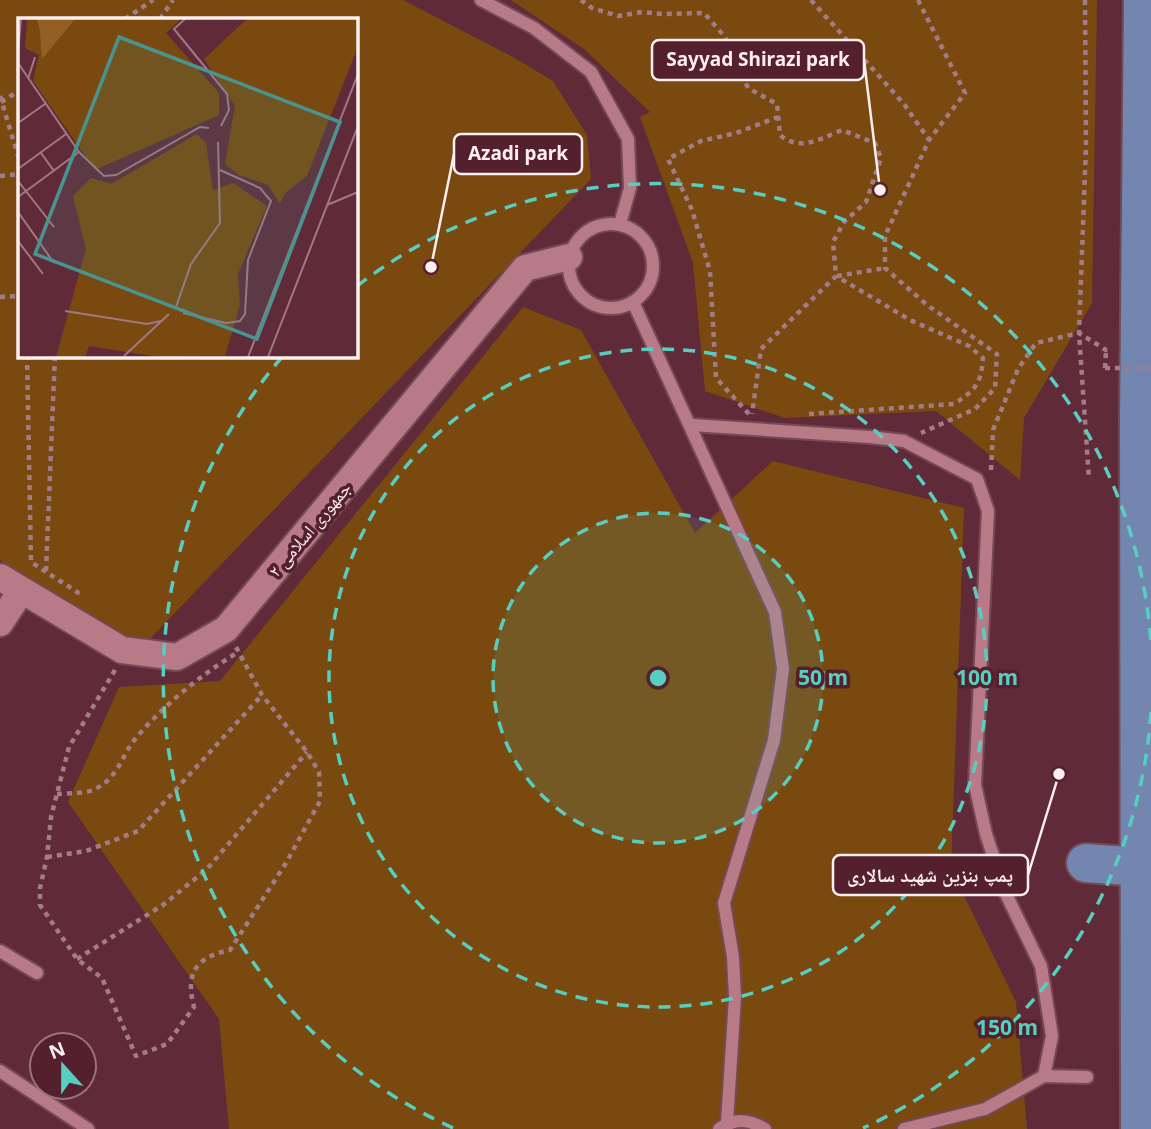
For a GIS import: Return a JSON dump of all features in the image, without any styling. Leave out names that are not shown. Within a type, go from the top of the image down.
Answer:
[{"type":"main road","points":[[1140,1129],[1139,406],[1143,0]]},
{"type":"main road","points":[[1086,863],[1140,867]]},
{"type":"street","name":"جمهوری اسلامی ۲","points":[[10,584],[122,650],[177,657],[232,640],[524,268],[569,257]]},
{"type":"street","points":[[0,623],[10,584]]},
{"type":"lane","points":[[481,0],[534,29],[591,72],[628,139],[630,187],[620,224]]},
{"type":"lane","points":[[603,224],[620,224],[635,231],[647,243],[653,258],[652,275],[645,290],[633,302],[618,308],[601,307],[586,301],[575,289],[569,273],[569,257],[576,242],[587,230],[603,224]]},
{"type":"lane","points":[[633,302],[692,425],[775,611],[783,669],[774,740],[724,903],[733,957],[735,997],[723,1126],[740,1120],[753,1122],[765,1129]]},
{"type":"lane","points":[[692,425],[904,441],[977,479],[988,511],[975,785],[986,834],[1004,892],[1041,966],[1052,1036],[1044,1076]]},
{"type":"lane","points":[[0,951],[37,973]]},
{"type":"lane","points":[[0,1070],[88,1129]]},
{"type":"lane","points":[[904,1129],[985,1110],[1044,1076],[1087,1077]]},
{"type":"path","points":[[126,18],[153,0]]},
{"type":"path","points":[[161,18],[173,0]]},
{"type":"path","points":[[581,0],[592,8],[618,16],[642,12],[704,13],[725,37],[748,88],[778,104],[780,135],[789,143],[812,143],[842,130],[875,143],[881,158],[866,202],[844,222],[833,243],[836,276]]},
{"type":"path","points":[[811,0],[904,104],[929,140]]},
{"type":"path","points":[[904,441],[975,409],[995,388],[997,354],[927,305],[886,268],[885,236],[929,140],[965,93],[918,0]]},
{"type":"path","points":[[1085,0],[1086,146],[1079,333],[1089,479]]},
{"type":"path","points":[[1,103],[18,92]]},
{"type":"path","points":[[0,96],[18,156]]},
{"type":"path","points":[[752,417],[716,378],[710,271],[692,210],[668,159],[701,141],[736,133],[778,117]]},
{"type":"path","points":[[0,176],[18,174]]},
{"type":"path","points":[[752,417],[761,349],[836,276],[886,268]]},
{"type":"path","points":[[802,414],[954,404],[974,391],[982,371],[983,358],[969,346],[910,320],[836,276]]},
{"type":"path","points":[[0,296],[18,296]]},
{"type":"path","points":[[988,511],[993,430],[1018,369],[1036,343],[1079,333],[1106,350],[1105,368],[1151,368]]},
{"type":"path","points":[[27,357],[32,562],[91,602]]},
{"type":"path","points":[[46,572],[55,357]]},
{"type":"path","points":[[752,417],[765,416]]},
{"type":"path","points":[[57,794],[94,790],[118,771],[133,742],[160,712],[214,668],[232,640],[262,695],[307,752],[318,772],[320,801],[286,863],[230,950],[213,953],[194,968],[189,988],[194,1007],[167,1044],[136,1056],[102,978],[77,959],[40,905],[40,888],[47,857],[51,817],[69,747],[113,677],[122,650]]},
{"type":"path","points":[[47,857],[86,851],[138,831],[262,695]]},
{"type":"path","points":[[77,959],[163,905],[207,869],[307,752]]},
{"type":"shaded area","points":[[0,0],[403,0],[513,57],[553,81],[587,135],[591,179],[145,644],[126,646],[0,560]]},
{"type":"shaded area","points":[[511,0],[1097,0],[1092,303],[1024,418],[1020,480],[936,411],[785,418],[705,391],[693,263],[640,117],[650,112],[584,49]]},
{"type":"shaded area","points":[[523,307],[581,330],[695,533],[773,461],[964,508],[951,869],[1016,1002],[1027,1129],[229,1129],[219,1019],[68,802],[119,687],[220,681]]},
{"type":"place","name":"Sayyad Shirazi park","points":[[880,190]]},
{"type":"place","name":"Azadi park","points":[[431,267]]},
{"type":"place","name":"پمپ بنزین شهید سالاری","points":[[1059,774]]}]
